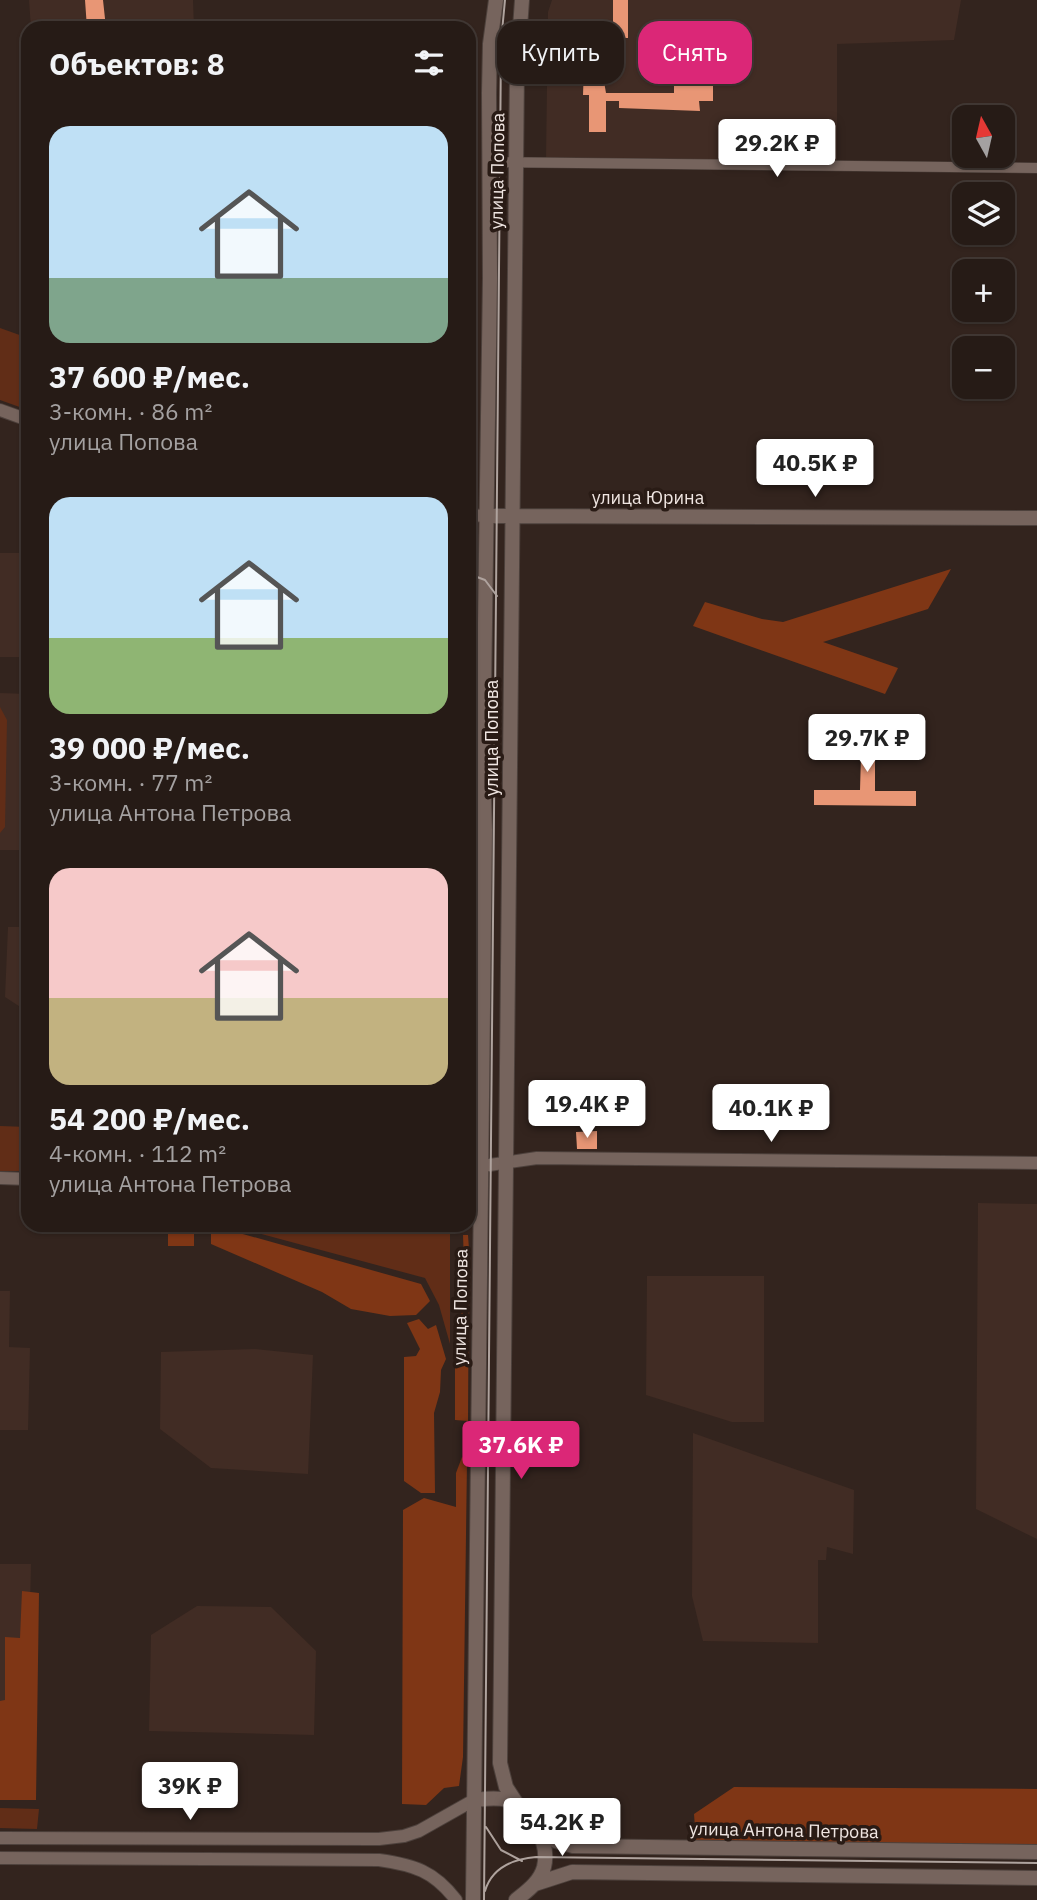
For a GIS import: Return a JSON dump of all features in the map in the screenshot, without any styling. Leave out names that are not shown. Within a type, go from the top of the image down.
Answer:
[{"type":"main road","name":"улица Попова","points":[[476,1132],[485,830],[483,761],[491,278],[490,44],[496,0]]},
{"type":"main road","name":"улица Попова","points":[[522,0],[517,41],[500,1763],[505,1785],[519,1807],[537,1827]]},
{"type":"main road","name":"улица Юрина","points":[[486,516],[1037,518]]},
{"type":"main road","points":[[483,761],[510,759]]},
{"type":"main road","name":"улица Попова","points":[[473,1900],[475,1232]]},
{"type":"main road","points":[[474,1800],[504,1799],[519,1807]]},
{"type":"main road","points":[[535,1884],[544,1863],[545,1851],[537,1827]]},
{"type":"main road","name":"улица Антона Петрова","points":[[537,1827],[556,1841],[573,1846],[1037,1852]]},
{"type":"main road","points":[[516,1900],[535,1884],[572,1872],[1037,1878]]},
{"type":"street","points":[[489,162],[1037,168]]},
{"type":"street","points":[[0,410],[21,418]]},
{"type":"street","points":[[476,515],[486,516]]},
{"type":"street","points":[[476,1166],[555,1158],[1037,1163]]},
{"type":"street","points":[[0,1178],[21,1179]]},
{"type":"street","points":[[0,1838],[379,1839],[404,1836],[438,1822],[474,1800]]},
{"type":"street","points":[[141,1838],[141,1858]]},
{"type":"street","points":[[239,1839],[239,1859]]},
{"type":"street","points":[[0,1858],[379,1860],[412,1865],[435,1878],[456,1900]]},
{"type":"shaded area","points":[[29,0],[193,0],[194,21],[30,21]]},
{"type":"shaded area","points":[[552,0],[961,0],[954,40],[837,44],[837,160],[546,159],[547,84],[624,84],[624,21],[548,21]]},
{"type":"shaded area","points":[[0,328],[21,336],[21,408],[0,400]]},
{"type":"shaded area","points":[[476,529],[479,535],[476,802]]},
{"type":"shaded area","points":[[0,553],[21,553],[21,657],[0,657]]},
{"type":"shaded area","points":[[951,569],[928,609],[823,642],[898,668],[885,694],[693,626],[705,602],[762,619],[783,622]]},
{"type":"shaded area","points":[[0,693],[21,694],[21,850],[0,850]]},
{"type":"shaded area","points":[[0,707],[7,720],[5,827],[0,833]]},
{"type":"shaded area","points":[[8,927],[21,927],[21,1007],[5,997]]},
{"type":"shaded area","points":[[0,1126],[21,1127],[21,1171],[0,1171]]},
{"type":"shaded area","points":[[978,1203],[1037,1204],[1037,1539],[976,1509]]},
{"type":"shaded area","points":[[168,1232],[194,1232],[194,1246],[168,1246]]},
{"type":"shaded area","points":[[211,1232],[236,1232],[421,1284],[430,1301],[416,1315],[390,1316],[351,1309],[322,1292],[211,1244]]},
{"type":"shaded area","points":[[254,1232],[450,1232],[450,1344],[439,1305],[425,1278]]},
{"type":"shaded area","points":[[463,1235],[468,1235],[469,1249],[468,1421],[455,1420],[455,1350],[465,1292]]},
{"type":"shaded area","points":[[647,1276],[764,1276],[764,1422],[732,1422],[646,1395]]},
{"type":"shaded area","points":[[0,1291],[10,1291],[9,1347],[30,1348],[28,1430],[0,1430]]},
{"type":"shaded area","points":[[419,1319],[428,1329],[436,1325],[446,1359],[441,1370],[440,1392],[434,1413],[435,1493],[421,1493],[404,1481],[404,1357],[416,1356],[420,1349],[407,1323]]},
{"type":"shaded area","points":[[255,1349],[313,1355],[308,1474],[211,1468],[160,1429],[161,1352]]},
{"type":"shaded area","points":[[693,1433],[854,1490],[853,1554],[827,1547],[826,1560],[818,1560],[818,1643],[703,1641],[692,1596]]},
{"type":"shaded area","points":[[462,1457],[467,1461],[463,1757],[459,1786],[444,1788],[426,1805],[402,1804],[403,1510],[424,1498],[456,1507],[456,1473]]},
{"type":"shaded area","points":[[0,1564],[31,1564],[26,1796],[0,1796]]},
{"type":"shaded area","points":[[22,1591],[39,1593],[36,1800],[0,1800],[0,1701],[5,1700],[5,1637],[20,1638]]},
{"type":"shaded area","points":[[197,1606],[271,1607],[316,1651],[314,1735],[149,1731],[151,1635]]},
{"type":"shaded area","points":[[734,1787],[1037,1789],[1037,1845],[696,1841],[694,1814]]},
{"type":"shaded area","points":[[0,1808],[39,1809],[37,1829],[0,1828]]},
{"type":"building","points":[[85,0],[103,0],[105,21],[86,21]]},
{"type":"building","points":[[613,0],[628,0],[628,38],[624,38],[624,21],[613,21]]},
{"type":"building","points":[[583,84],[604,84],[606,93],[674,93],[674,84],[713,84],[713,101],[699,101],[700,111],[619,108],[619,101],[606,101],[606,132],[589,132],[589,95],[583,95]]},
{"type":"building","points":[[825,739],[912,739],[912,755],[875,754],[875,791],[916,791],[916,806],[814,805],[814,790],[860,790],[861,755],[825,755]]},
{"type":"building","points":[[597,1131],[597,1149],[577,1149],[576,1132]]},
{"type":"tram line","points":[[484,1900],[501,42],[505,0]]},
{"type":"tram line","points":[[476,577],[485,580],[497,596]]},
{"type":"tram line","points":[[486,1827],[501,1850],[522,1861]]},
{"type":"tram line","points":[[485,1891],[498,1870],[512,1862],[536,1857],[1037,1863]]}]
